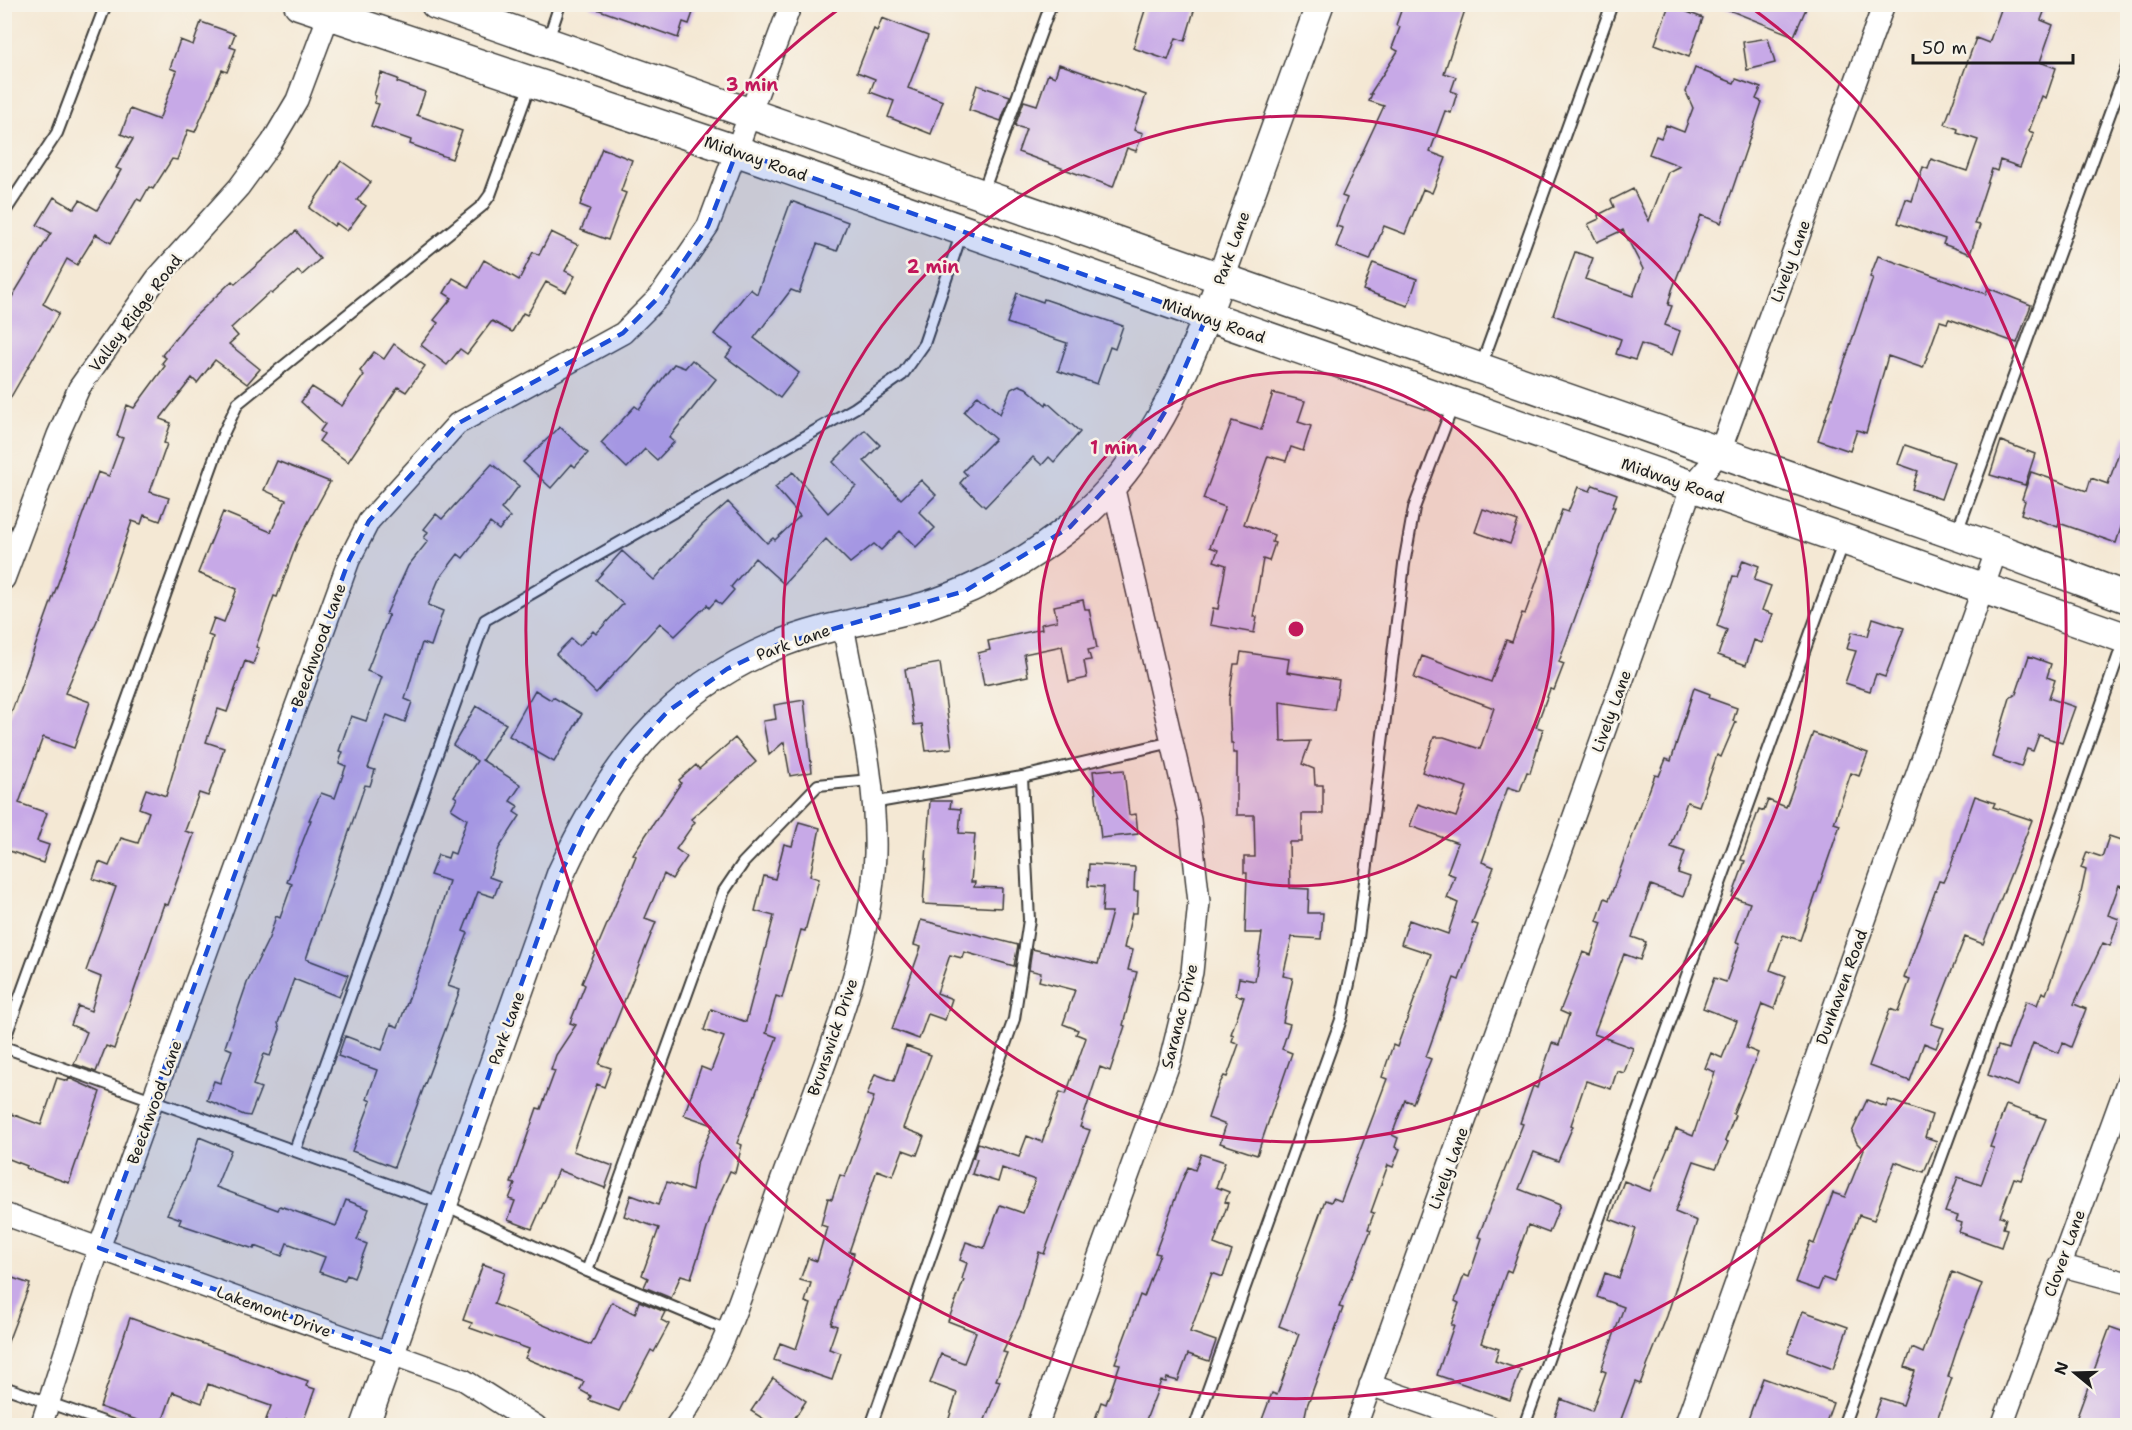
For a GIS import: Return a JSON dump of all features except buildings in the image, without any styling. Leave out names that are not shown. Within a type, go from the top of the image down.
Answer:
[{"type":"main road","name":"Midway Road","points":[[299,4],[331,10],[531,82],[737,151],[1206,318],[2126,639]]},
{"type":"main road","points":[[436,4],[1719,454],[1997,549],[2127,598]]},
{"type":"street","name":"Beechwood Lane","points":[[41,1425],[99,1248],[155,1100],[349,560],[369,521],[457,424],[623,333],[659,297],[708,226],[791,4]]},
{"type":"street","name":"Park Lane","points":[[365,1425],[561,873],[586,820],[623,761],[667,712],[728,669],[777,645],[843,624],[922,606],[965,591],[1015,564],[1070,527],[1113,485],[1144,447],[1169,405],[1206,318],[1320,4]]},
{"type":"street","name":"Lively Lane","points":[[1356,1425],[1692,486],[1719,454],[1884,4]]},
{"type":"street","name":"Valley Ridge Road","points":[[4,579],[58,435],[79,388],[157,278],[239,187],[272,142],[297,100],[331,10]]},
{"type":"street","name":"Saranac Drive","points":[[1037,1425],[1170,1061],[1192,972],[1199,902],[1190,820],[1113,485]]},
{"type":"street","name":"Dunhaven Road","points":[[1685,1425],[1997,549]]},
{"type":"street","name":"Brunswick Drive","points":[[676,1425],[717,1360],[832,1040],[862,943],[875,854],[872,803],[843,624]]},
{"type":"street","name":"Clover Lane","points":[[2001,1425],[2127,1080]]},
{"type":"street","name":"Lakemont Drive","points":[[4,1214],[464,1380],[536,1425]]},
{"type":"street","points":[[2059,1265],[2127,1283]]},
{"type":"street","points":[[1370,1385],[1489,1425]]},
{"type":"lane","points":[[4,213],[57,133],[106,4]]},
{"type":"lane","points":[[547,43],[560,4]]},
{"type":"lane","points":[[981,195],[1051,4]]},
{"type":"lane","points":[[1479,369],[1612,4]]},
{"type":"lane","points":[[1956,535],[2127,64]]},
{"type":"lane","points":[[4,1041],[224,432],[238,402],[482,206],[490,195],[531,82]]},
{"type":"lane","points":[[295,1150],[485,620],[855,408],[902,375],[924,344],[963,231]]},
{"type":"lane","points":[[1195,1425],[1342,1017],[1357,946],[1404,564],[1414,508],[1454,403]]},
{"type":"lane","points":[[1524,1425],[1844,540]]},
{"type":"lane","points":[[1843,1425],[1988,1030],[2126,639]]},
{"type":"lane","points":[[872,803],[1022,777],[1172,742]]},
{"type":"lane","points":[[871,1425],[1014,1019],[1029,920],[1022,777]]},
{"type":"lane","points":[[587,1271],[724,891],[743,863],[818,785],[870,780]]},
{"type":"lane","points":[[4,1047],[443,1203],[587,1271],[727,1330]]},
{"type":"lane","points":[[4,1387],[116,1425]]},
{"type":"highlighted area","points":[[737,151],[1206,318],[1169,405],[1144,447],[1070,527],[965,591],[777,645],[727,669],[667,712],[623,761],[586,820],[561,873],[390,1352],[99,1248],[349,560],[369,521],[457,424],[623,333],[659,297],[708,226]]}]
